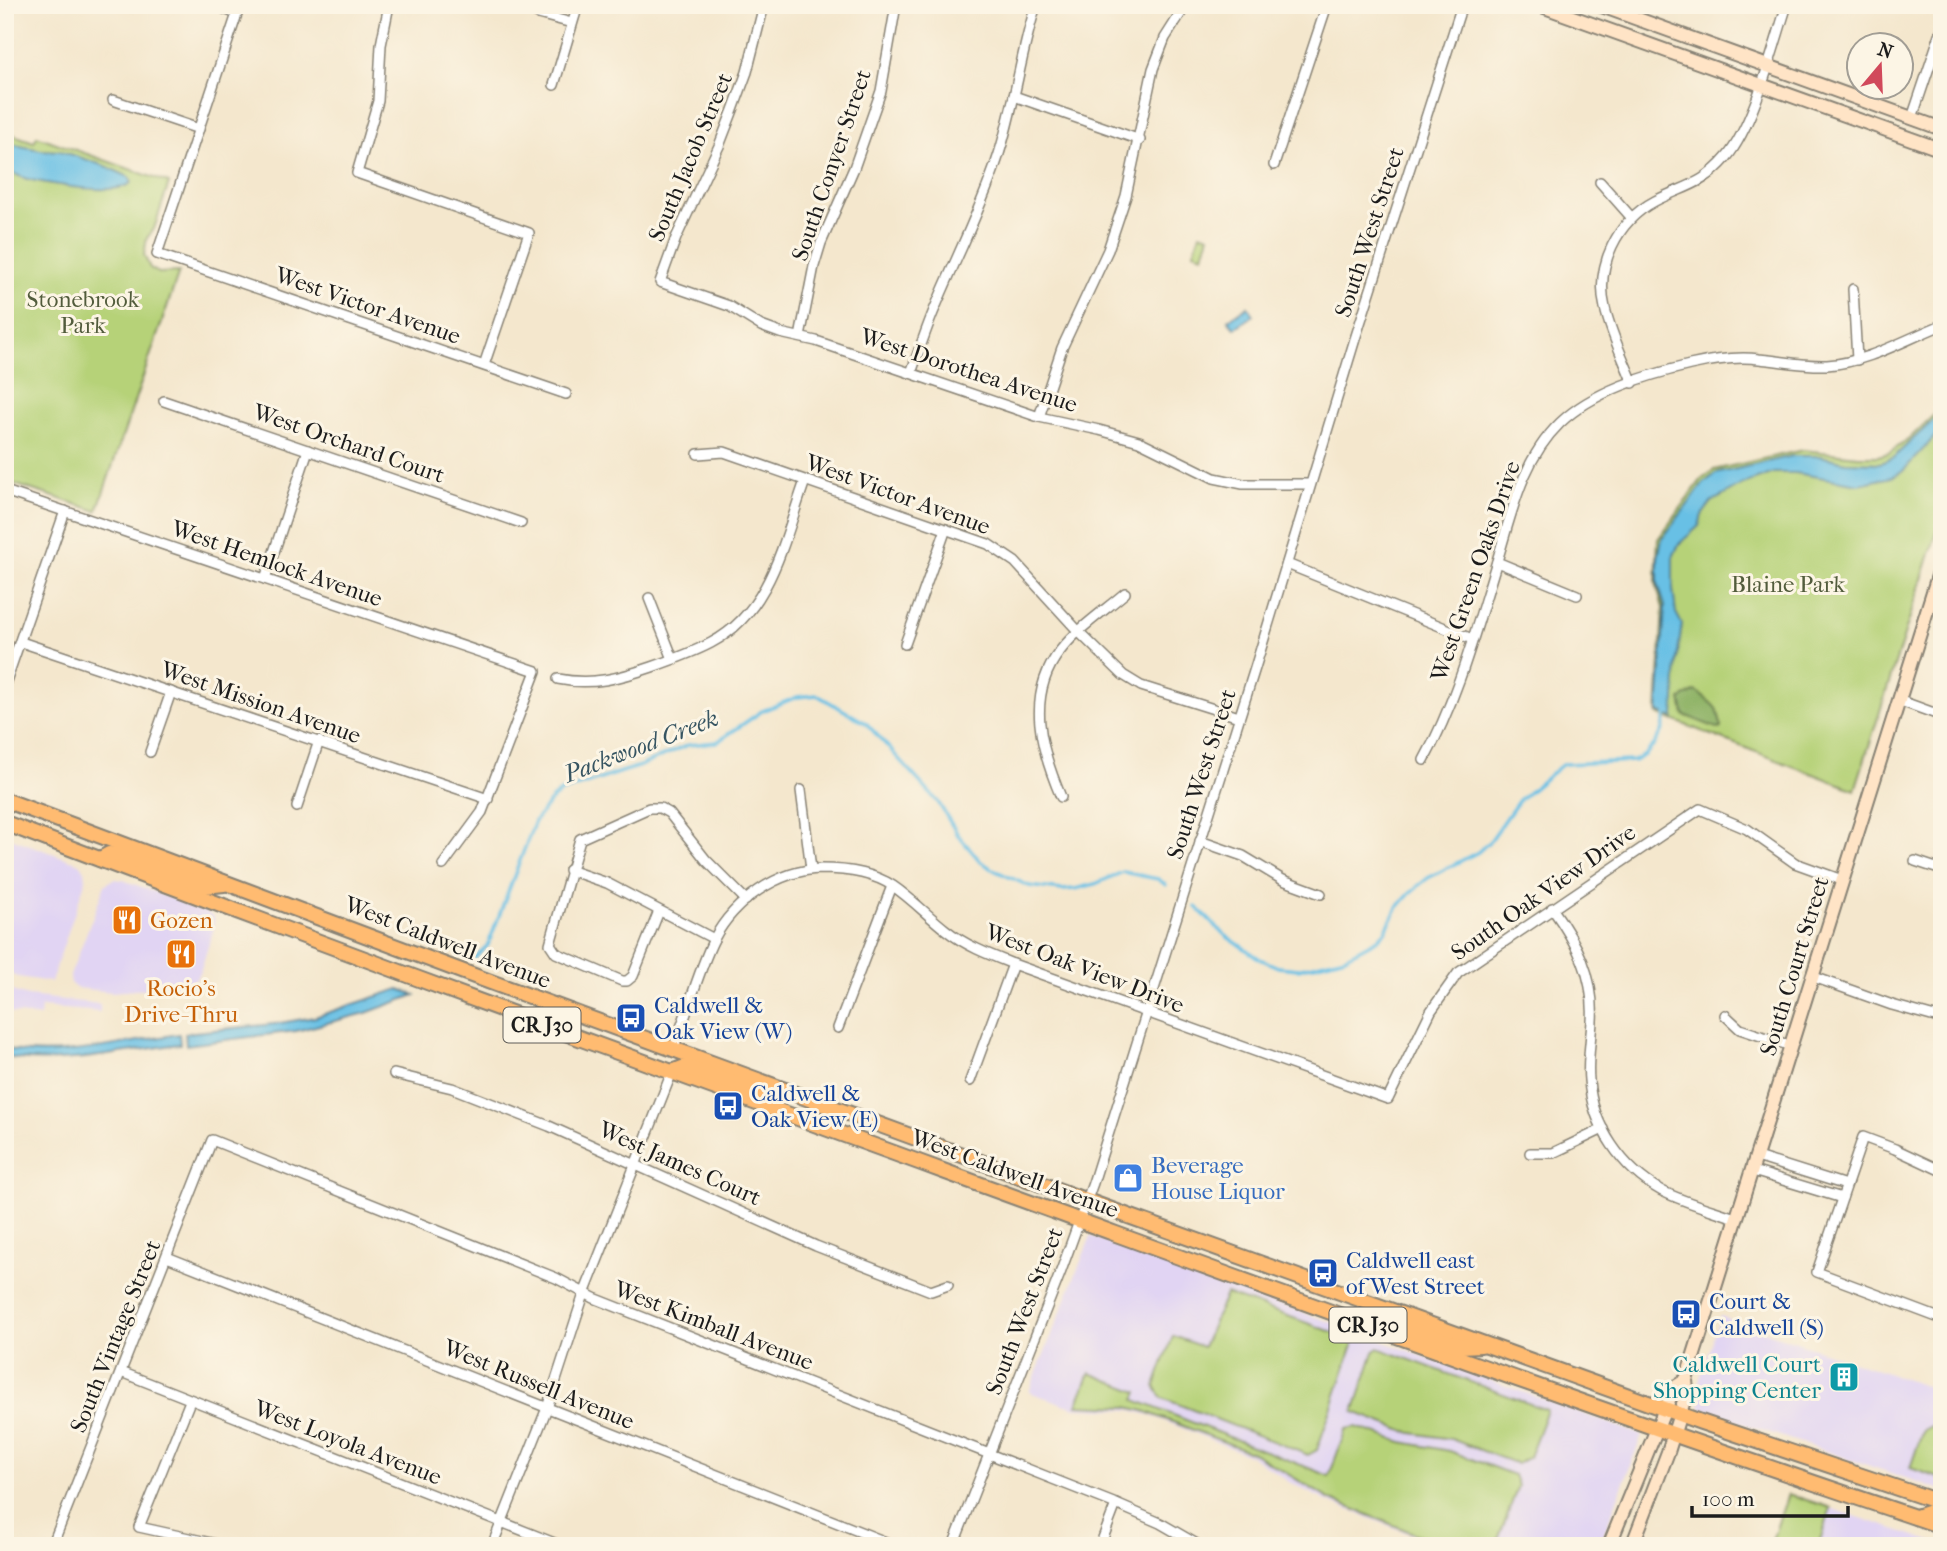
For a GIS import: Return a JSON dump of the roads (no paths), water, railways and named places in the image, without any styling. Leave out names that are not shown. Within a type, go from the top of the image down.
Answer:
[{"type":"main road","name":"West Caldwell Avenue","points":[[5,800],[1087,1201],[1665,1409]]},
{"type":"main road","name":"West Caldwell Avenue","points":[[5,823],[396,972],[1656,1428]]},
{"type":"main road","points":[[100,859],[109,854],[121,855],[205,886],[228,883]]},
{"type":"main road","points":[[672,1072],[685,1066],[760,1092],[793,1093]]},
{"type":"main road","points":[[1366,1324],[1384,1320],[1461,1346],[1487,1345]]},
{"type":"main road","name":"CR J30","points":[[1665,1409],[1942,1503]]},
{"type":"main road","name":"CR J30","points":[[1656,1428],[1942,1526]]},
{"type":"main road","points":[[1916,1517],[1925,1513],[1942,1515]]},
{"type":"street","points":[[113,100],[199,129],[238,9],[214,5]]},
{"type":"street","points":[[389,5],[382,44],[378,101],[357,173],[529,233],[484,365]]},
{"type":"street","points":[[520,5],[538,14],[572,23]]},
{"type":"street","points":[[554,85],[578,5]]},
{"type":"street","name":"South Jacob Street","points":[[660,282],[676,238],[733,110],[747,72],[764,5]]},
{"type":"street","name":"South Conyer Street","points":[[800,337],[821,243],[854,168],[881,91],[896,5]]},
{"type":"street","points":[[911,373],[935,309],[978,215],[998,158],[1036,5]]},
{"type":"street","points":[[1039,417],[1062,348],[1108,250],[1126,196],[1153,69],[1165,38],[1186,5]]},
{"type":"street","points":[[1275,165],[1326,5]]},
{"type":"street","name":"South West Street","points":[[953,1546],[1087,1201],[1462,5]]},
{"type":"street","points":[[1539,5],[1942,150]]},
{"type":"street","points":[[1599,5],[1624,9],[1767,66],[1942,129]]},
{"type":"street","points":[[1633,383],[1608,319],[1602,286],[1611,246],[1631,217],[1658,199],[1690,187],[1711,173],[1727,157],[1744,130],[1787,5]]},
{"type":"street","points":[[1912,118],[1942,29]]},
{"type":"street","points":[[1014,96],[1140,140]]},
{"type":"street","name":"West Victor Avenue","points":[[199,129],[158,254],[566,394]]},
{"type":"street","points":[[1600,182],[1631,217]]},
{"type":"street","name":"West Dorothea Avenue","points":[[660,282],[729,306],[771,329],[1039,417],[1099,429],[1139,441],[1214,478],[1243,484],[1310,484]]},
{"type":"street","points":[[1853,289],[1857,360]]},
{"type":"street","name":"West Green Oaks Drive","points":[[1424,760],[1450,707],[1521,484],[1539,449],[1560,423],[1584,405],[1633,383],[1690,365],[1722,359],[1757,358],[1798,365],[1829,365],[1876,354],[1942,325]]},
{"type":"street","name":"West Orchard Court","points":[[164,401],[521,523]]},
{"type":"street","points":[[265,579],[309,450]]},
{"type":"street","name":"West Victor Avenue","points":[[698,454],[724,452],[988,544],[1015,562],[1123,675],[1141,686],[1239,717]]},
{"type":"street","points":[[558,679],[584,682],[616,679],[673,659],[730,631],[746,617],[769,581],[805,481]]},
{"type":"street","name":"West Hemlock Avenue","points":[[5,491],[536,671],[488,799]]},
{"type":"street","points":[[5,684],[65,511]]},
{"type":"street","points":[[905,644],[946,529]]},
{"type":"street","points":[[1497,562],[1577,595]]},
{"type":"street","name":"South Court Street","points":[[1632,1546],[1680,1414],[1687,1391],[1685,1380],[1738,1219],[1811,976],[1942,563]]},
{"type":"street","points":[[1287,564],[1472,639]]},
{"type":"street","points":[[1061,797],[1040,736],[1042,690],[1060,651],[1125,593]]},
{"type":"street","points":[[649,598],[673,659]]},
{"type":"street","name":"West Mission Avenue","points":[[21,642],[488,799]]},
{"type":"street","points":[[150,752],[171,692]]},
{"type":"street","points":[[1898,701],[1942,716]]},
{"type":"street","points":[[297,807],[319,741]]},
{"type":"street","points":[[801,790],[811,869]]},
{"type":"street","points":[[443,865],[472,829],[488,799]]},
{"type":"street","points":[[659,911],[634,976],[627,981],[556,953],[549,941],[580,839],[649,808],[660,807],[669,813],[706,860],[746,900],[728,918],[714,939],[673,1049]]},
{"type":"street","name":"South Oak View Drive","points":[[1388,1099],[1431,1012],[1458,973],[1700,809],[1747,829],[1795,863],[1842,880]]},
{"type":"street","points":[[1200,841],[1243,856],[1283,880],[1321,894]]},
{"type":"street","points":[[1915,861],[1942,870]]},
{"type":"street","name":"West Oak View Drive","points":[[746,900],[779,878],[811,869],[855,871],[892,886],[947,931],[974,948],[1388,1099]]},
{"type":"street","points":[[569,870],[607,883],[714,939]]},
{"type":"street","points":[[838,1028],[892,886]]},
{"type":"street","points":[[1552,908],[1573,937],[1587,967],[1592,996],[1588,1080],[1594,1107],[1609,1143],[1645,1180],[1682,1200],[1738,1219]]},
{"type":"street","points":[[970,1081],[1013,964]]},
{"type":"street","points":[[1811,976],[1942,1019]]},
{"type":"street","points":[[1725,1015],[1740,1029],[1790,1046]]},
{"type":"street","points":[[492,1546],[547,1408],[584,1294],[672,1072]]},
{"type":"street","name":"West James Court","points":[[394,1074],[452,1088],[550,1126],[817,1246],[931,1291],[948,1285]]},
{"type":"street","points":[[1530,1153],[1553,1153],[1603,1129]]},
{"type":"street","points":[[1942,1171],[1863,1137],[1817,1272],[1942,1319]]},
{"type":"street","name":"South Vintage Street","points":[[52,1546],[212,1140]]},
{"type":"street","name":"West Kimball Avenue","points":[[212,1140],[556,1279],[584,1294],[1116,1504],[1160,1523],[1200,1546]]},
{"type":"street","points":[[1757,1157],[1846,1185]]},
{"type":"street","points":[[1753,1171],[1842,1198]]},
{"type":"street","name":"West Russell Avenue","points":[[167,1257],[896,1546]]},
{"type":"street","name":"West Loyola Avenue","points":[[121,1372],[562,1546]]},
{"type":"street","name":"South Court Street","points":[[1609,1546],[1656,1428],[1675,1387],[1685,1380]]},
{"type":"street","points":[[190,1401],[139,1527],[225,1546]]},
{"type":"street","points":[[1100,1546],[1116,1504]]},
{"type":"water","points":[[5,143],[61,151],[105,166],[129,177],[132,182],[113,189],[99,189],[28,179],[5,171]]},
{"type":"water","points":[[1248,306],[1254,315],[1235,328],[1228,320]]},
{"type":"water","points":[[1942,412],[1942,429],[1905,469],[1892,477],[1859,484],[1795,473],[1774,473],[1743,484],[1712,502],[1702,515],[1699,526],[1679,544],[1673,557],[1676,613],[1682,624],[1674,718],[1658,712],[1665,606],[1658,584],[1658,557],[1662,539],[1704,483],[1715,474],[1792,456],[1820,456],[1846,462],[1880,463],[1893,458]]},
{"type":"water","points":[[399,989],[415,995],[366,1013],[296,1031],[186,1045],[185,1033],[315,1017]]},
{"type":"water","points":[[179,1034],[180,1044],[91,1057],[44,1060],[5,1056],[5,1048],[24,1052],[67,1052]]},
{"type":"waterway","name":"Packwood Creek","points":[[475,958],[488,945],[535,821],[552,799],[561,792],[640,766],[688,745],[717,742],[762,711],[797,697],[817,695],[866,723],[938,802],[958,835],[981,862],[996,871],[1029,886],[1062,890],[1095,884],[1123,872],[1158,879],[1166,885]]},
{"type":"waterway","name":"Packwood Creek","points":[[1196,907],[1226,936],[1260,959],[1278,967],[1298,969],[1345,957],[1378,939],[1385,932],[1397,908],[1428,878],[1478,852],[1491,840],[1519,800],[1563,764],[1634,761],[1645,755],[1654,745],[1662,732],[1667,712]]},
{"type":"place","name":"Gozen","points":[[127,920]]},
{"type":"place","name":"Rocio's Drive-Thru","points":[[181,954]]},
{"type":"place","name":"Caldwell & Oak View (W)","points":[[631,1018]]},
{"type":"place","name":"Caldwell & Oak View (E)","points":[[728,1106]]},
{"type":"place","name":"Beverage House Liquor","points":[[1128,1178]]},
{"type":"place","name":"Caldwell east of West Street","points":[[1323,1273]]},
{"type":"place","name":"Court & Caldwell (S)","points":[[1686,1314]]},
{"type":"place","name":"Caldwell Court Shopping Center","points":[[1844,1377]]},
{"type":"park label","name":"Stonebrook Park","points":[[83,312]]},
{"type":"park label","name":"Blaine Park","points":[[1788,584]]}]
